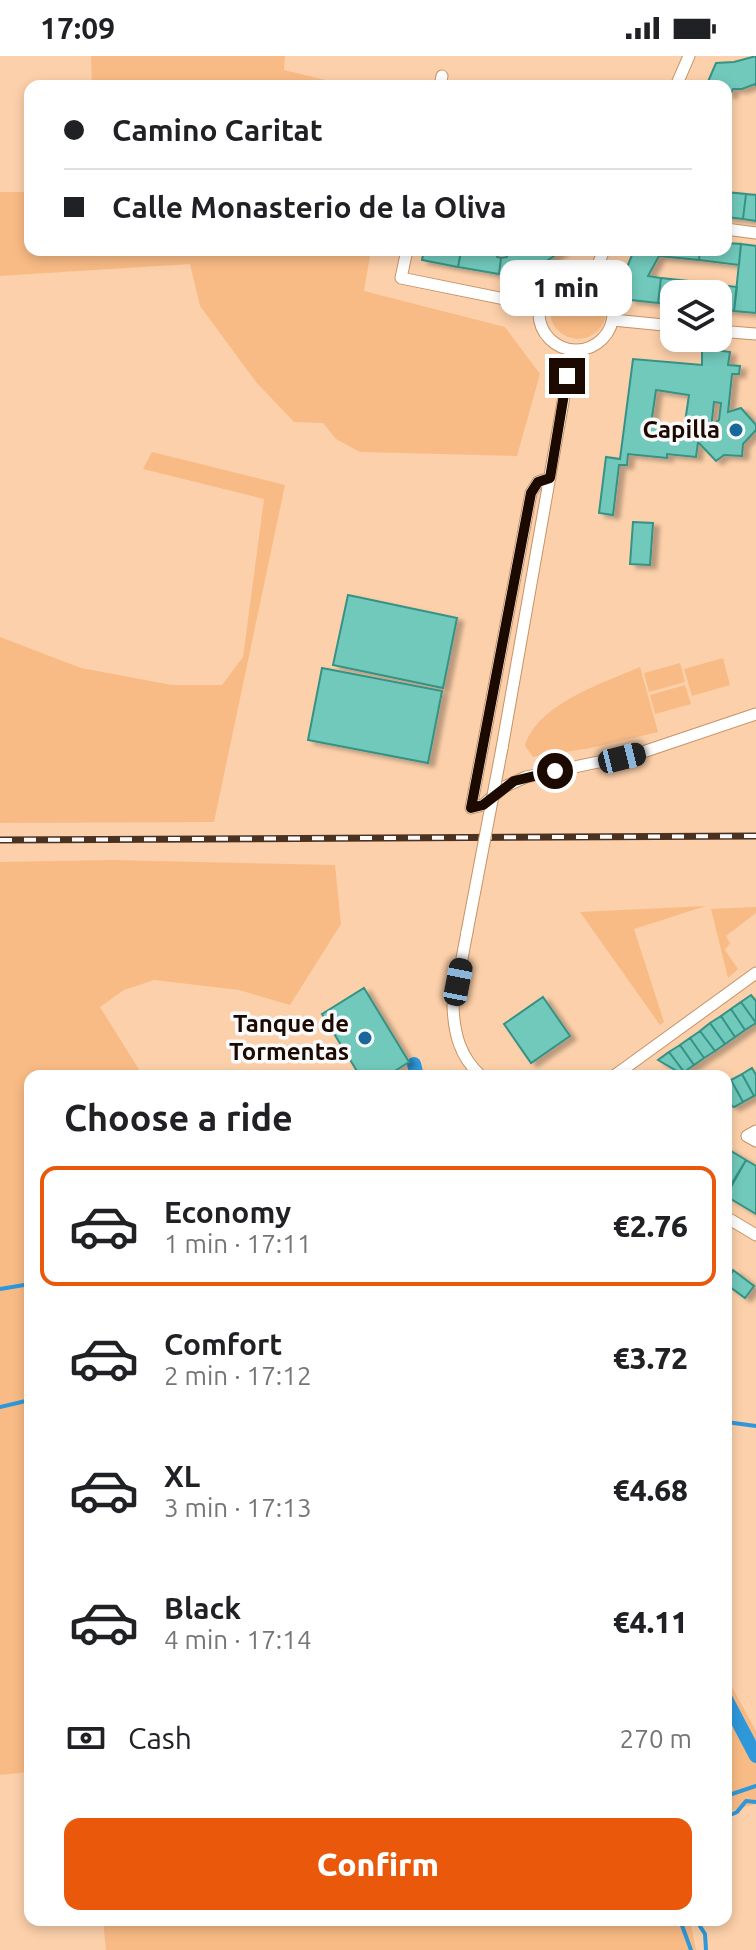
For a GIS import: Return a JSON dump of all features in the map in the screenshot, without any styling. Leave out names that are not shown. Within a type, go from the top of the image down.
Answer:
[{"type":"street","points":[[679,80],[689,56]]},
{"type":"street","points":[[732,230],[756,233]]},
{"type":"street","points":[[406,256],[401,278],[539,306]]},
{"type":"street","points":[[592,279],[602,256]]},
{"type":"street","points":[[565,277],[592,279],[610,296],[614,308],[608,333],[598,344],[586,350],[572,351],[557,346],[546,336],[540,322],[539,306],[545,294],[553,284],[565,277]]},
{"type":"street","points":[[613,320],[660,325]]},
{"type":"street","points":[[732,332],[756,334]]},
{"type":"street","points":[[474,1070],[458,1044],[453,1006],[572,351]]},
{"type":"street","points":[[550,478],[538,482],[531,493],[471,808],[483,805],[504,787],[526,777],[637,754],[756,714]]},
{"type":"street","points":[[622,1070],[756,973]]},
{"type":"street","points":[[732,1221],[756,1235]]},
{"type":"shaded area","points":[[91,56],[285,56],[284,70],[325,80],[92,80]]},
{"type":"shaded area","points":[[0,192],[24,192],[24,256],[370,256],[364,291],[505,327],[540,374],[517,456],[360,452],[336,439],[323,423],[294,422],[256,382],[200,306],[190,264],[0,276]]},
{"type":"shaded area","points":[[578,283],[598,291],[606,311],[598,331],[578,339],[558,331],[550,311],[558,291]]},
{"type":"shaded area","points":[[152,452],[285,485],[214,822],[0,823],[0,637],[81,668],[172,685],[222,685],[243,657],[264,499],[143,469]]},
{"type":"shaded area","points":[[723,658],[730,685],[692,696],[684,669]]},
{"type":"shaded area","points":[[680,663],[685,682],[649,692],[644,673]]},
{"type":"shaded area","points":[[640,667],[658,732],[591,748],[533,757],[525,746],[543,718],[573,697]]},
{"type":"shaded area","points":[[685,685],[691,704],[655,714],[650,695]]},
{"type":"shaded area","points":[[111,860],[335,865],[341,924],[290,1005],[239,990],[154,980],[124,990],[100,1007],[139,1070],[24,1070],[24,1773],[0,1775],[0,862]]},
{"type":"shaded area","points":[[706,906],[634,929],[664,1022],[660,1025],[580,912]]},
{"type":"shaded area","points":[[756,907],[756,913],[726,936],[730,943],[725,950],[738,969],[728,978],[711,909]]},
{"type":"shaded area","points":[[732,1687],[756,1731],[756,1804],[732,1810]]},
{"type":"shaded area","points":[[104,1926],[691,1926],[696,1950],[106,1950]]},
{"type":"building","points":[[756,56],[756,86],[732,91],[732,80],[709,80],[716,63]]},
{"type":"building","points":[[732,193],[746,194],[743,219],[732,218]]},
{"type":"building","points":[[746,194],[756,195],[756,221],[743,219]]},
{"type":"building","points":[[732,243],[741,244],[739,265],[699,260],[699,256],[732,256]]},
{"type":"building","points":[[741,244],[756,246],[756,313],[734,311]]},
{"type":"building","points":[[423,256],[460,256],[458,267],[422,260]]},
{"type":"building","points":[[460,256],[501,258],[499,274],[458,267]]},
{"type":"building","points":[[554,256],[539,266],[499,274],[501,258]]},
{"type":"building","points":[[632,256],[659,256],[648,276],[661,278],[658,303],[631,300],[621,282]]},
{"type":"building","points":[[659,256],[699,256],[699,260]]},
{"type":"building","points":[[732,286],[737,287],[732,311]]},
{"type":"building","points":[[702,352],[730,352],[728,365],[740,366],[739,374],[732,374],[728,412],[741,408],[756,425],[756,430],[743,444],[742,456],[724,455],[716,461],[698,442],[696,457],[628,454],[627,465],[619,465],[613,515],[599,513],[606,457],[620,459],[633,359],[702,365]],"holes":[[[656,390],[689,395],[684,429],[651,424]],[[714,402],[721,403],[719,420],[714,423],[718,428],[714,431],[711,429]]]},
{"type":"building","points":[[633,522],[653,523],[650,565],[630,564]]},
{"type":"building","points":[[348,595],[457,618],[443,688],[333,665]]},
{"type":"building","points":[[322,668],[442,691],[428,763],[308,740]]},
{"type":"building","name":"Tanque de Tormentas","points":[[364,988],[409,1062],[396,1070],[356,1070],[322,1014]]},
{"type":"building","points":[[751,995],[756,1001],[756,1023],[741,1002]]},
{"type":"building","points":[[543,997],[570,1036],[531,1063],[504,1024]]},
{"type":"building","points":[[741,1002],[756,1023],[745,1030],[731,1009]]},
{"type":"building","points":[[731,1009],[745,1030],[735,1037],[721,1016]]},
{"type":"building","points":[[721,1016],[735,1037],[725,1044],[710,1023]]},
{"type":"building","points":[[710,1023],[725,1044],[715,1051],[700,1031]]},
{"type":"building","points":[[700,1031],[715,1051],[704,1058],[690,1038]]},
{"type":"building","points":[[690,1038],[704,1058],[694,1065],[680,1045]]},
{"type":"building","points":[[680,1045],[694,1065],[682,1070],[669,1052]]},
{"type":"building","points":[[669,1052],[682,1070],[675,1070],[658,1060]]},
{"type":"building","points":[[752,1068],[756,1075],[754,1096],[742,1074]]},
{"type":"building","points":[[742,1074],[754,1096],[743,1102],[732,1079]]},
{"type":"building","points":[[732,1082],[743,1102],[732,1106]]},
{"type":"building","points":[[732,1152],[746,1160],[732,1183]]},
{"type":"building","points":[[746,1160],[756,1166],[756,1214],[732,1200],[732,1185]]},
{"type":"building","points":[[732,1272],[754,1286],[745,1298],[732,1288]]},
{"type":"waterway","points":[[414,1064],[416,1070]]},
{"type":"waterway","points":[[0,1289],[24,1285]]},
{"type":"waterway","points":[[0,1407],[24,1401]]},
{"type":"waterway","points":[[732,1423],[756,1426]]},
{"type":"waterway","points":[[732,1710],[756,1756]]},
{"type":"waterway","points":[[732,1794],[756,1786]]},
{"type":"waterway","points":[[732,1814],[746,1801],[756,1802]]},
{"type":"waterway","points":[[682,1926],[691,1950]]},
{"type":"waterway","points":[[700,1926],[705,1934],[706,1950]]},
{"type":"railway","points":[[0,840],[756,836]]},
{"type":"place","name":"Capilla","points":[[736,430]]},
{"type":"place","name":"Tanque de Tormentas","points":[[365,1038]]},
{"type":"route","points":[[555,771],[514,781],[483,805],[471,808],[531,493],[538,482],[550,478],[567,376]]}]
